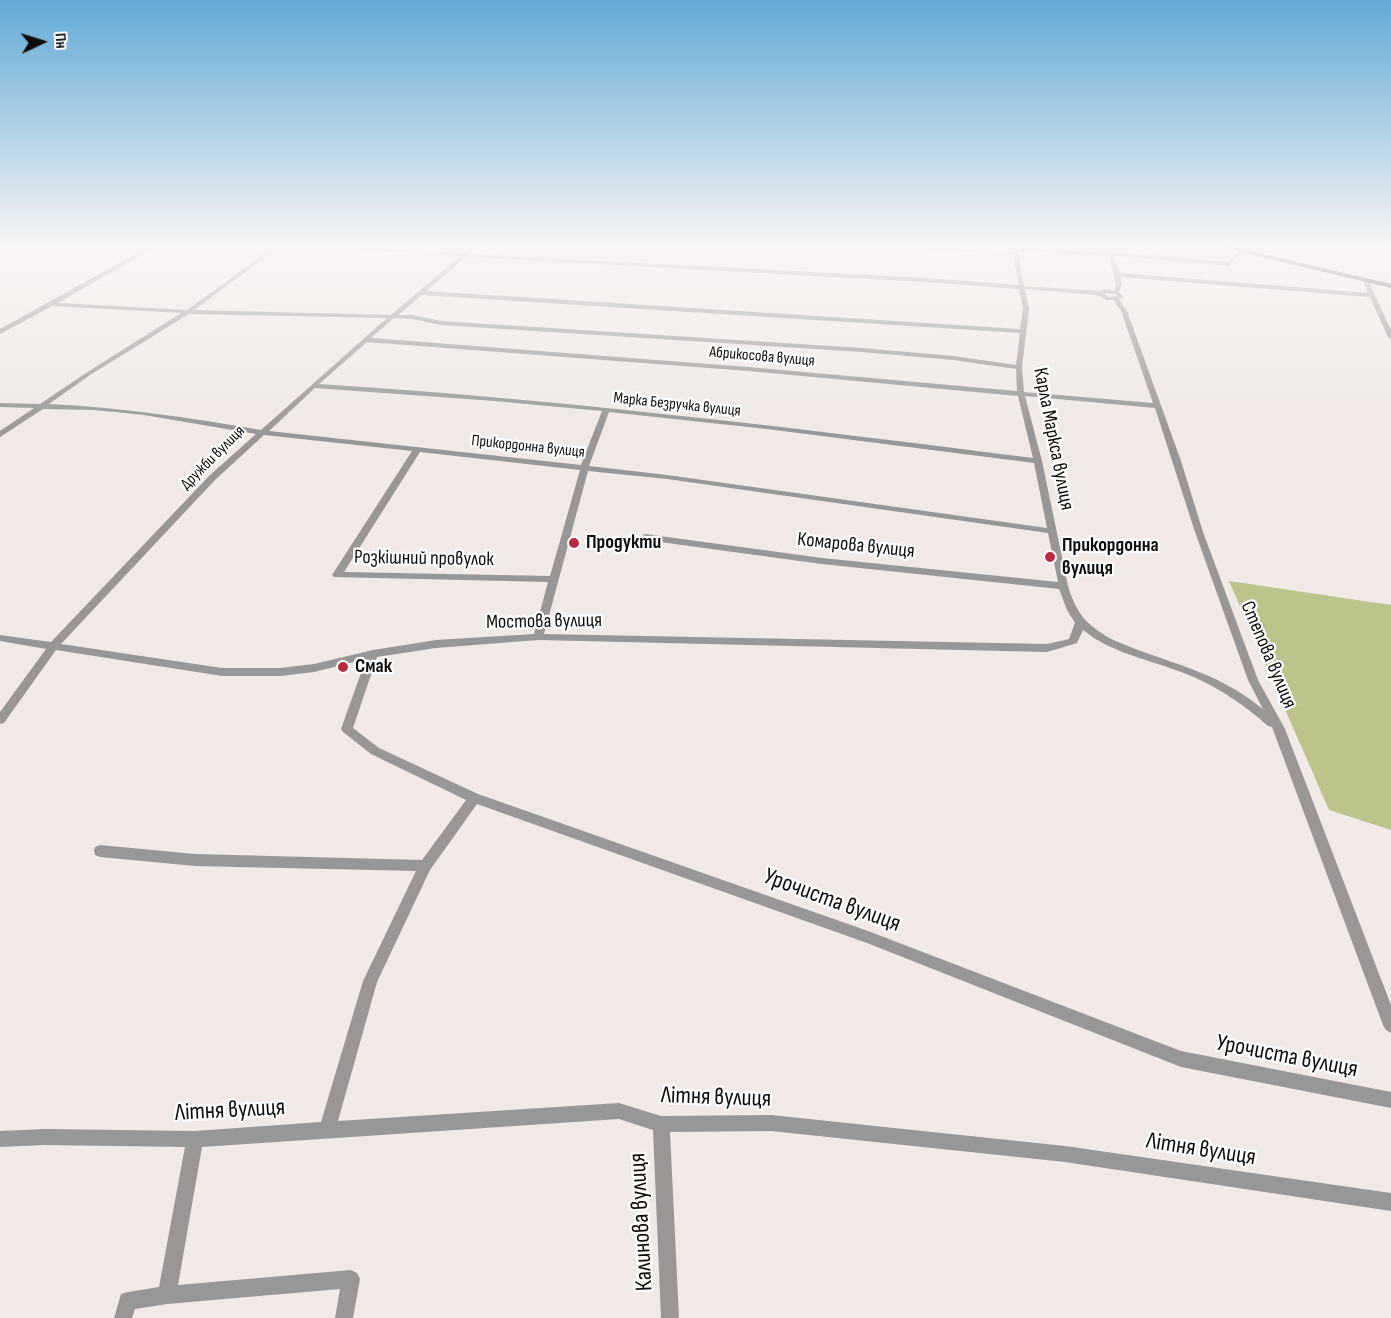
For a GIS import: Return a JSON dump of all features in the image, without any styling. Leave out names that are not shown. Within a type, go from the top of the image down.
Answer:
[{"type":"street","points":[[0,332],[45,308]]},
{"type":"street","points":[[111,308],[188,312],[394,316],[428,319],[441,323],[885,352],[1019,367]]},
{"type":"street","points":[[0,435],[39,406],[194,308]]},
{"type":"street","name":"Дружби вулиця","points":[[0,720],[54,645],[212,478],[261,432],[404,308]]},
{"type":"street","points":[[651,308],[1022,331]]},
{"type":"street","name":"Карла Маркса вулиця","points":[[1026,308],[1019,367],[1021,393],[1038,461],[1062,586],[1069,606],[1081,622],[1099,635],[1123,648],[1198,674],[1246,699],[1279,729]]},
{"type":"street","name":"Степова вулиця","points":[[1123,308],[1177,461],[1199,532],[1253,680],[1279,729],[1391,1025]]},
{"type":"street","points":[[1378,308],[1391,337]]},
{"type":"street","name":"Абрикосова вулиця","points":[[366,340],[1157,406]]},
{"type":"street","name":"Марка Безручка вулиця","points":[[313,386],[465,397],[606,411],[875,440],[1038,461]]},
{"type":"street","name":"Прикордонна вулиця","points":[[0,405],[144,412],[261,432],[668,477],[1052,531]]},
{"type":"street","points":[[538,637],[584,469],[606,411]]},
{"type":"street","name":"Розкішний провулок","points":[[417,450],[337,575],[553,579]]},
{"type":"street","name":"Комарова вулиця","points":[[645,537],[822,561],[1062,586]]},
{"type":"street","name":"Мостова вулиця","points":[[0,638],[222,672],[280,672],[314,668],[374,654],[436,644],[538,637],[1047,648],[1073,641],[1081,622]]},
{"type":"street","name":"Урочиста вулиця","points":[[374,654],[347,729],[375,751],[474,798],[868,936],[1181,1059],[1391,1100]]},
{"type":"street","points":[[327,1130],[370,981],[425,866],[474,798]]},
{"type":"street","points":[[100,851],[195,860],[425,866]]},
{"type":"street","name":"Літня вулиця","points":[[0,1139],[45,1137],[195,1139],[619,1112],[661,1124],[771,1123],[1065,1154],[1391,1202]]},
{"type":"street","name":"Калинова вулиця","points":[[661,1124],[670,1318]]},
{"type":"street","points":[[167,1295],[195,1139]]},
{"type":"street","points":[[123,1318],[128,1301],[167,1295],[351,1280],[344,1318]]},
{"type":"green space","points":[[1229,581],[1391,605],[1391,830],[1329,810]]},
{"type":"place","name":"Продукти","points":[[574,543]]},
{"type":"place","name":"Прикордонна вулиця","points":[[1050,557]]},
{"type":"place","name":"Смак","points":[[343,667]]}]
